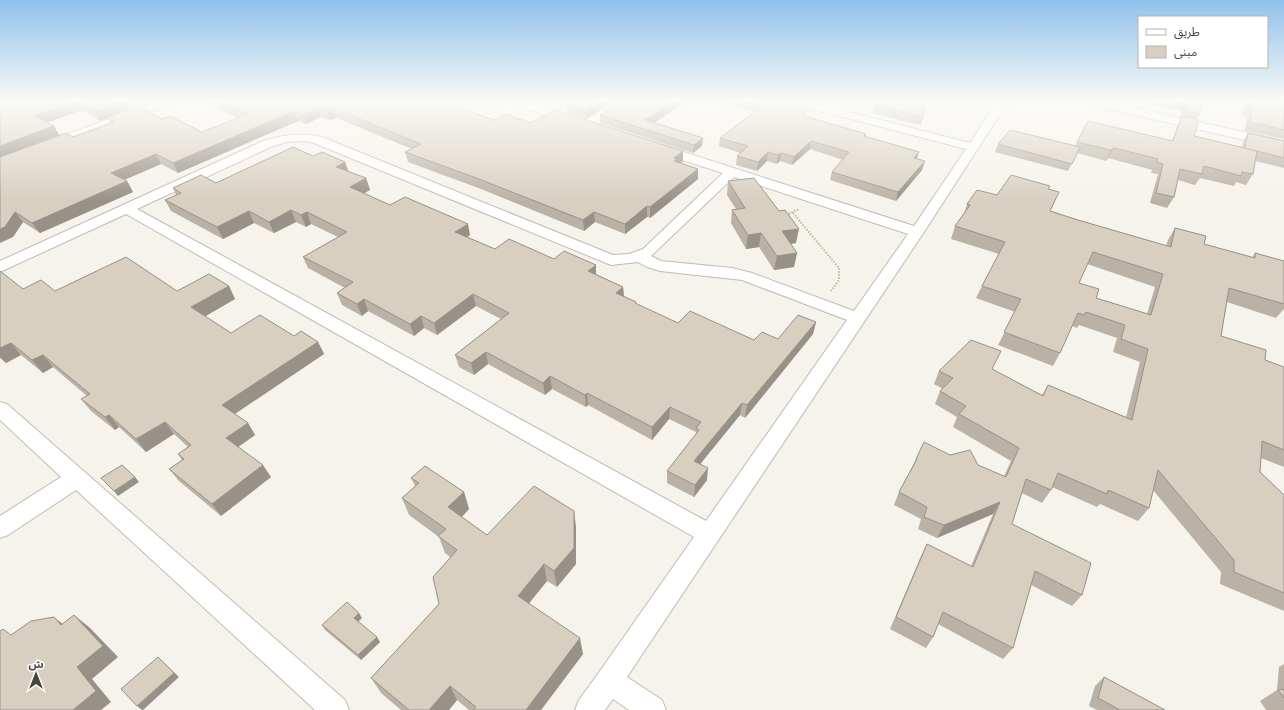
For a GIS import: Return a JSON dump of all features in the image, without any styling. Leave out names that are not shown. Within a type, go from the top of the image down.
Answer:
[{"type":"street","points":[[37,150],[77,135]]},
{"type":"street","points":[[926,135],[972,147]]},
{"type":"street","points":[[588,710],[917,232],[980,135]]},
{"type":"street","points":[[1240,135],[1284,145]]},
{"type":"street","points":[[0,267],[267,144],[285,139],[303,137],[318,140],[602,257],[622,260],[641,257],[648,252],[732,172]]},
{"type":"street","points":[[648,145],[917,232]]},
{"type":"street","points":[[127,209],[709,534]]},
{"type":"street","points":[[641,257],[660,266],[732,273],[746,276],[858,318]]},
{"type":"street","points":[[0,409],[335,710]]},
{"type":"street","points":[[0,528],[77,478]]},
{"type":"street","points":[[609,680],[652,710]]},
{"type":"path","points":[[785,215],[797,211],[810,197]]},
{"type":"path","points":[[793,213],[839,268],[841,274],[839,281],[821,304]]},
{"type":"building","points":[[0,135],[29,135],[0,146]]},
{"type":"building","points":[[60,135],[70,135],[73,137],[78,135],[238,135],[173,163],[156,154],[111,173],[127,181],[32,223],[15,212],[5,227],[0,229],[0,157]]},
{"type":"building","points":[[399,135],[633,135],[683,151],[674,158],[677,159],[674,161],[698,169],[650,207],[647,206],[625,224],[594,212],[583,220],[405,152],[421,144]]},
{"type":"building","points":[[663,135],[694,135],[703,138],[694,145]]},
{"type":"building","points":[[724,135],[865,135],[864,136],[919,152],[914,158],[925,161],[898,192],[832,172],[849,152],[811,141],[794,157],[781,153],[778,155],[768,152],[758,162],[737,156],[748,146],[720,138]]},
{"type":"building","points":[[1006,135],[1031,135],[1080,147],[1072,164],[998,144]]},
{"type":"building","points":[[1081,135],[1148,135],[1173,141],[1175,135],[1194,135],[1257,151],[1253,174],[1242,172],[1241,176],[1204,166],[1202,174],[1180,169],[1174,197],[1156,193],[1163,164],[1157,162],[1158,159],[1114,148],[1111,150],[1077,142]]},
{"type":"building","points":[[1248,135],[1258,135],[1284,141],[1284,158],[1245,148]]},
{"type":"building","points":[[293,147],[313,156],[322,152],[345,162],[336,167],[366,178],[350,187],[390,205],[405,197],[468,224],[455,232],[495,249],[509,239],[554,259],[564,251],[596,265],[588,271],[623,287],[616,293],[678,323],[690,311],[754,340],[762,332],[778,339],[798,315],[816,322],[747,405],[742,403],[694,461],[708,468],[695,485],[667,471],[699,430],[696,428],[701,422],[670,407],[652,427],[587,393],[585,395],[550,376],[543,383],[486,352],[471,363],[455,355],[509,313],[473,294],[434,323],[421,316],[410,324],[364,299],[357,304],[337,293],[353,282],[303,257],[347,232],[307,212],[301,215],[291,210],[269,222],[249,211],[217,227],[165,200],[181,193],[173,188],[201,175],[216,183]]},
{"type":"building","points":[[1011,175],[1050,186],[1048,189],[1059,192],[1050,211],[1078,220],[1171,247],[1175,228],[1206,236],[1204,244],[1255,258],[1255,253],[1284,261],[1284,304],[1229,288],[1221,336],[1266,350],[1265,360],[1284,367],[1284,450],[1262,441],[1260,472],[1284,495],[1284,593],[1234,572],[1234,560],[1158,470],[1149,508],[1108,490],[1107,494],[1058,473],[1051,490],[1026,479],[1012,524],[1091,563],[1082,595],[1035,571],[1013,648],[943,612],[933,637],[896,617],[927,544],[973,567],[1000,502],[944,525],[924,517],[927,507],[899,492],[917,459],[924,442],[950,455],[970,450],[978,465],[1006,477],[1019,448],[959,414],[966,406],[940,391],[953,378],[939,371],[971,340],[1001,351],[992,369],[1043,396],[1048,385],[1132,420],[1148,349],[1121,339],[1125,325],[1086,312],[1084,315],[1078,313],[1060,353],[1004,332],[1021,299],[982,286],[1005,242],[955,226],[970,205],[967,204],[977,190],[997,195]],"holes":[[[1093,252],[1163,274],[1151,315],[1096,298],[1099,289],[1079,283]]]},
{"type":"building","points":[[754,178],[779,211],[785,210],[799,229],[782,231],[797,253],[777,256],[761,233],[748,235],[732,210],[745,208],[728,181]]},
{"type":"building","points":[[126,257],[177,291],[209,274],[229,286],[191,307],[231,333],[260,315],[294,336],[301,331],[318,342],[222,405],[248,423],[226,438],[263,465],[212,504],[169,469],[184,459],[178,454],[191,445],[165,422],[136,439],[109,415],[105,417],[81,399],[90,394],[43,355],[32,360],[11,343],[0,348],[0,271],[23,289],[41,280],[55,291]]},
{"type":"building","points":[[122,465],[135,477],[114,491],[101,478]]},
{"type":"building","points":[[425,466],[464,492],[448,507],[487,535],[534,486],[574,511],[574,548],[554,571],[544,564],[518,596],[580,638],[526,710],[473,710],[476,707],[450,686],[429,710],[409,710],[371,678],[439,604],[433,577],[457,550],[438,536],[446,529],[402,498],[419,483],[411,478]]},
{"type":"building","points":[[347,602],[359,613],[354,618],[377,637],[358,655],[322,625]]},
{"type":"building","points":[[74,615],[103,646],[77,667],[96,691],[73,710],[0,710],[0,631],[3,629],[11,635],[31,621],[54,617],[61,625]]},
{"type":"building","points":[[158,657],[174,673],[137,706],[121,689]]},
{"type":"building","points":[[1104,677],[1165,710],[1120,710],[1098,698]]},
{"type":"building","points":[[1284,689],[1284,698],[1278,690]]}]
